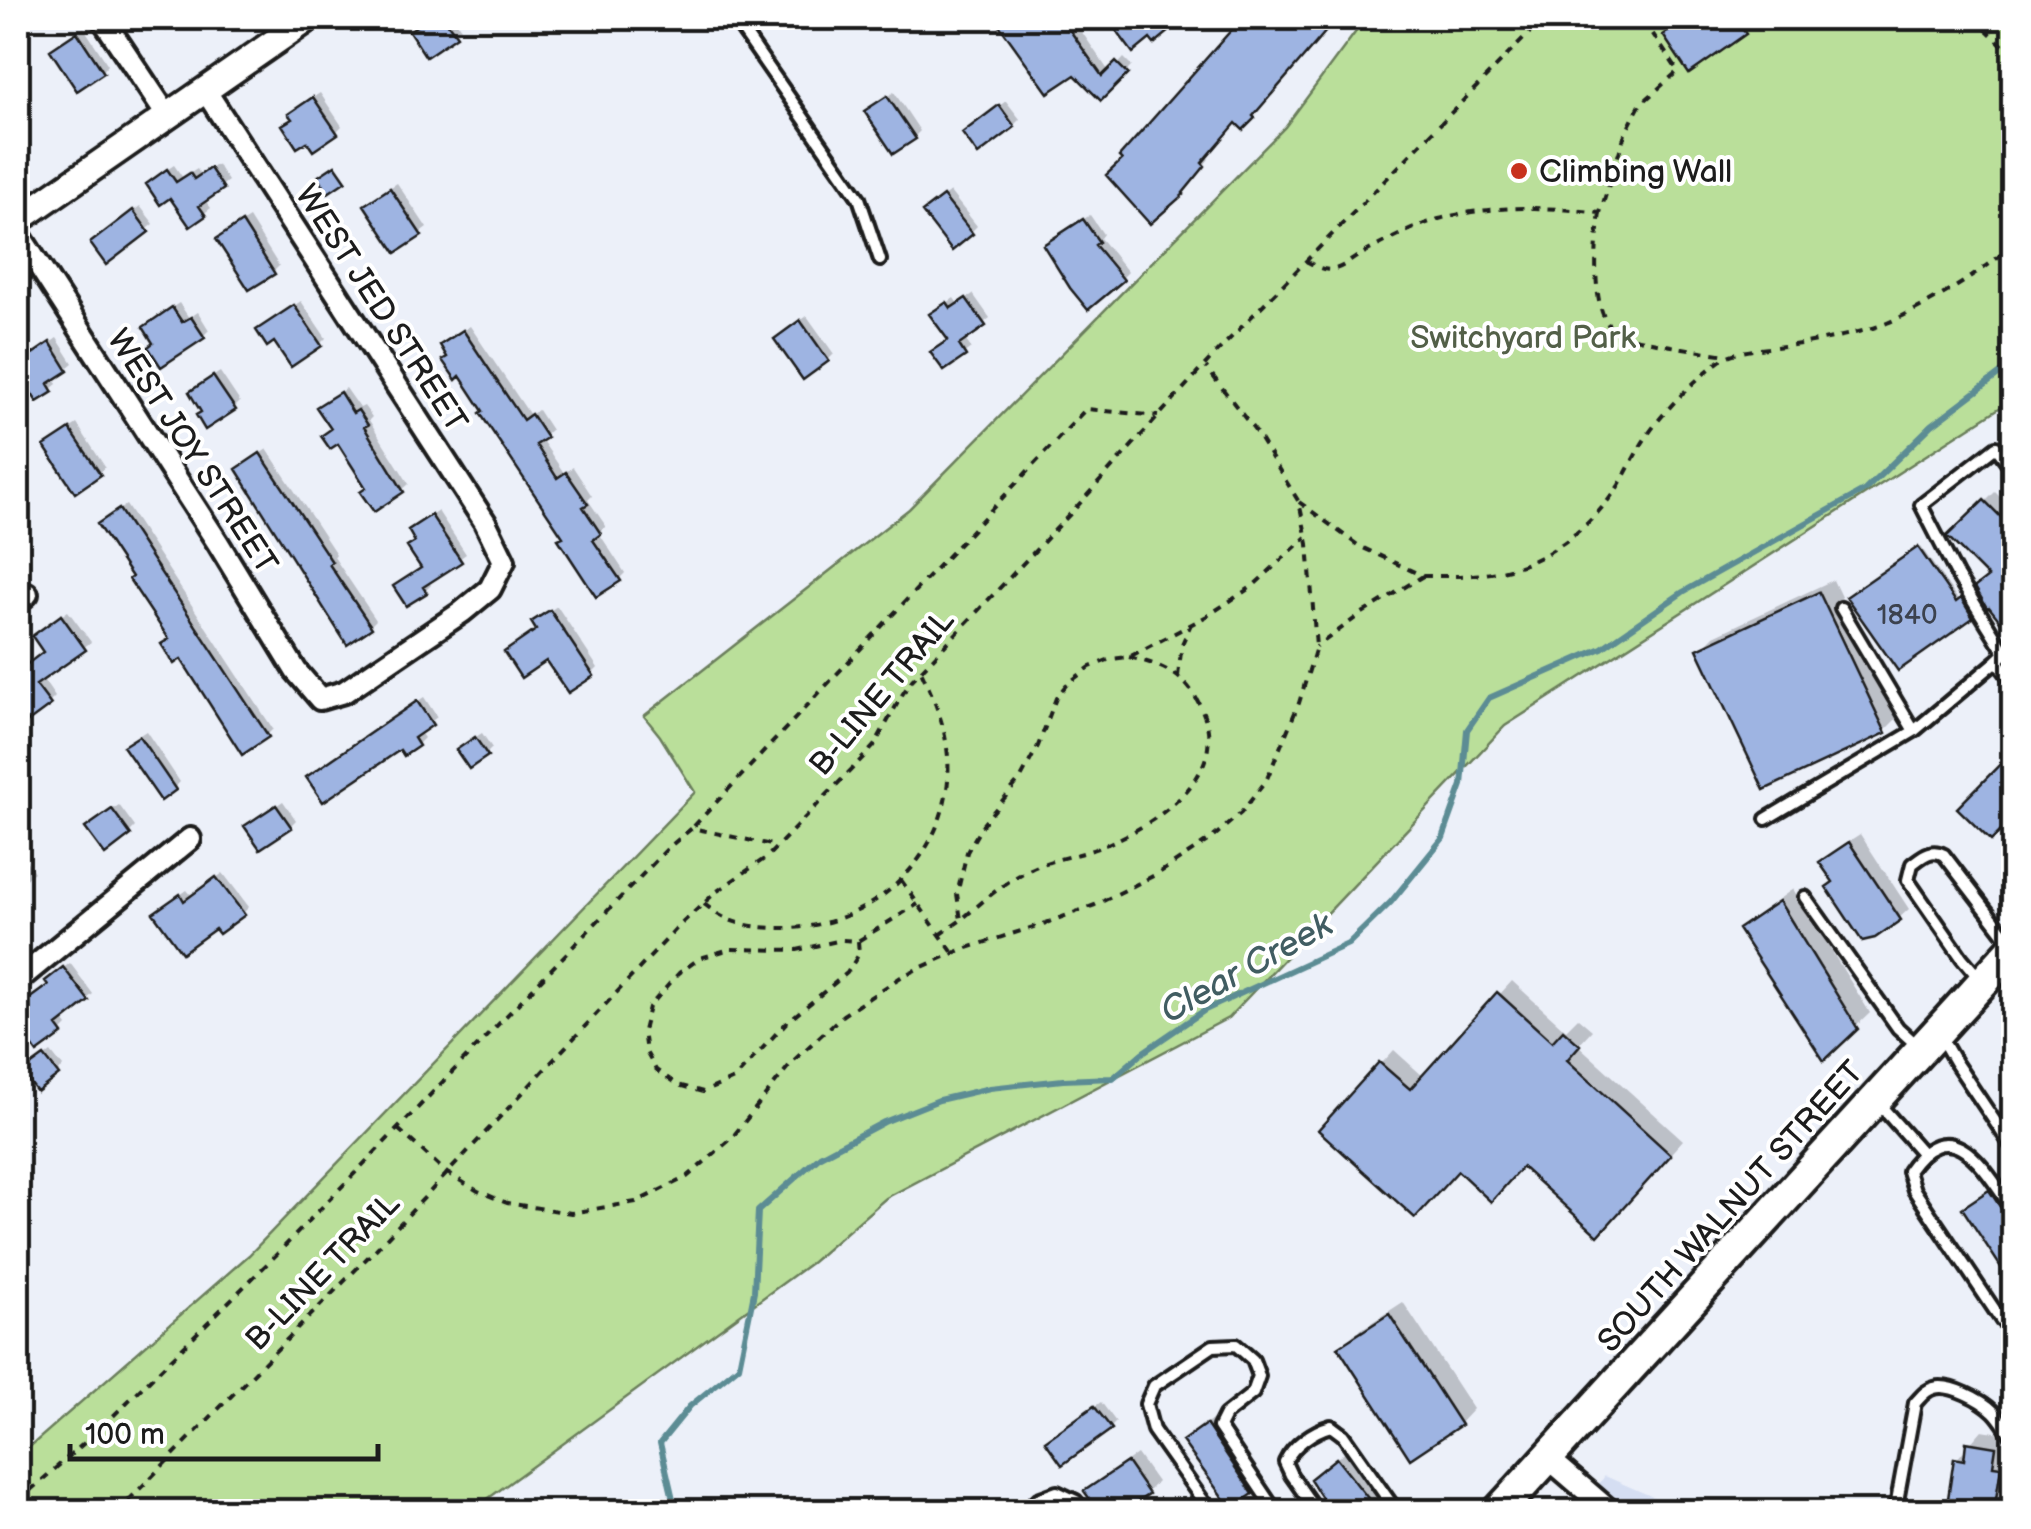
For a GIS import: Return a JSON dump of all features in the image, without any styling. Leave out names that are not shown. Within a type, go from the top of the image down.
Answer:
[{"type":"main road","name":"SOUTH WALNUT STREET","points":[[1498,1512],[2003,962]]},
{"type":"street","points":[[102,18],[168,117]]},
{"type":"street","points":[[18,220],[309,18]]},
{"type":"street","name":"WEST JED STREET","points":[[205,90],[484,522],[504,561],[490,589],[462,612],[344,692],[320,699]]},
{"type":"street","name":"WEST JOY STREET","points":[[18,233],[296,671],[320,699]]},
{"type":"street","points":[[18,980],[190,839]]},
{"type":"street","points":[[1546,1457],[1612,1512]]},
{"type":"lane","points":[[734,18],[859,198],[880,260]]},
{"type":"lane","points":[[2014,471],[1996,447],[1921,505],[1958,577],[2005,653],[2014,684]]},
{"type":"lane","points":[[1840,608],[1914,731]]},
{"type":"lane","points":[[1766,819],[1914,731],[2005,653]]},
{"type":"lane","points":[[1929,852],[1944,855],[2003,962],[1962,958],[1908,880],[1912,864],[1929,852]]},
{"type":"lane","points":[[1806,897],[1898,1028],[1929,1040],[1955,1062],[2014,1150]]},
{"type":"lane","points":[[1874,1099],[1923,1154]]},
{"type":"lane","points":[[2014,1211],[1964,1148],[1938,1146],[1923,1154],[1908,1171],[1914,1190],[2002,1321],[2014,1325]]},
{"type":"lane","points":[[1211,1512],[1153,1430],[1146,1404],[1154,1386],[1212,1346],[1236,1344],[1254,1360],[1259,1376],[1253,1392],[1225,1414],[1218,1427],[1276,1512]]},
{"type":"lane","points":[[1895,1512],[1915,1403],[1924,1392],[1945,1386],[1976,1398],[1994,1412],[2014,1439]]},
{"type":"lane","points":[[1317,1512],[1286,1462],[1290,1451],[1331,1426],[1342,1435],[1397,1512]]},
{"type":"lane","points":[[1024,1512],[1038,1500],[1058,1492],[1076,1502],[1084,1512]]},
{"type":"path","name":"B-LINE TRAIL","points":[[117,1512],[378,1248],[680,925],[716,892],[767,857],[874,746],[902,695],[921,671],[1204,366],[1544,18]]},
{"type":"path","points":[[1642,18],[1678,71],[1640,105],[1625,134],[1600,213],[1596,258],[1599,298],[1611,328],[1619,333],[1727,355],[1809,343],[1886,324],[1964,282],[2014,241]]},
{"type":"path","points":[[1974,18],[2014,56]]},
{"type":"path","points":[[1306,261],[1328,270],[1338,269],[1414,228],[1467,214],[1531,208],[1600,213]]},
{"type":"path","points":[[1298,502],[1358,546],[1423,576],[1464,576],[1511,569],[1540,558],[1597,513],[1618,487],[1666,408],[1727,355]]},
{"type":"path","points":[[398,1128],[446,1173],[507,1204],[571,1212],[636,1202],[686,1177],[731,1140],[792,1062],[843,1015],[904,975],[953,953],[1095,905],[1160,873],[1241,813],[1266,780],[1299,702],[1316,647],[1306,538],[1298,502],[1255,431],[1204,366]]},
{"type":"path","points":[[18,1501],[98,1431],[276,1255],[796,720],[1086,409],[1158,416]]},
{"type":"path","points":[[1130,657],[1254,586],[1306,538]]},
{"type":"path","points":[[1316,647],[1360,614],[1423,576]]},
{"type":"path","points":[[1178,676],[1182,644],[1192,624]]},
{"type":"path","points":[[940,935],[961,920],[997,890],[1026,870],[1092,850],[1138,830],[1176,802],[1198,777],[1208,748],[1207,724],[1198,699],[1178,676],[1163,666],[1130,657],[1090,666],[1067,684],[1056,698],[1021,778],[983,824],[967,852],[957,894],[961,920]]},
{"type":"path","points":[[704,904],[725,918],[764,928],[798,928],[835,922],[867,906],[902,880],[921,856],[939,822],[948,783],[948,746],[942,718],[921,671]]},
{"type":"path","points":[[692,828],[776,846]]},
{"type":"path","points":[[902,880],[953,953]]},
{"type":"path","points":[[858,942],[860,954],[848,973],[786,1022],[734,1079],[703,1092],[678,1086],[656,1070],[646,1052],[643,1031],[649,1007],[679,973],[700,958],[730,949],[797,950],[842,940],[858,942],[918,904]]},
{"type":"shaded area","points":[[1605,1476],[1685,1511],[1576,1512]]},
{"type":"green space","name":"Switchyard Park","points":[[1366,18],[2013,18],[2013,407],[2004,405],[1505,726],[1228,1018],[886,1198],[812,1262],[471,1511],[18,1511],[18,1457],[249,1255],[695,792],[644,716],[909,509],[1285,127]]},
{"type":"building","points":[[428,18],[444,18],[457,36],[426,57],[409,31]]},
{"type":"building","points":[[994,18],[1085,18],[1069,29],[1102,76],[1116,62],[1128,74],[1101,101],[1075,75],[1048,93]]},
{"type":"building","points":[[1107,18],[1168,18],[1176,26],[1154,44],[1150,39],[1133,53]]},
{"type":"building","points":[[1242,18],[1312,18],[1327,30],[1255,118],[1243,130],[1236,123],[1202,163],[1205,166],[1184,194],[1150,224],[1106,175]]},
{"type":"building","points":[[1688,18],[1735,18],[1746,34],[1689,74],[1663,35]]},
{"type":"building","points":[[77,32],[104,73],[77,91],[50,50]]},
{"type":"building","points":[[887,96],[916,139],[893,154],[864,111]]},
{"type":"building","points":[[313,97],[338,134],[313,151],[307,142],[297,148],[282,125],[292,119],[288,114]]},
{"type":"building","points":[[999,105],[1015,127],[978,155],[962,133]]},
{"type":"building","points":[[335,165],[346,181],[328,193],[317,177]]},
{"type":"building","points":[[210,168],[224,189],[199,206],[206,216],[190,227],[170,198],[160,205],[146,184],[167,169],[176,182],[190,173],[194,179]]},
{"type":"building","points":[[390,188],[422,236],[396,253],[364,205]]},
{"type":"building","points":[[943,196],[973,234],[952,251],[922,212]]},
{"type":"building","points":[[133,210],[149,232],[106,265],[90,243]]},
{"type":"building","points":[[1083,219],[1099,242],[1095,245],[1124,280],[1088,310],[1043,245]]},
{"type":"building","points":[[242,222],[275,274],[249,290],[216,239]]},
{"type":"building","points":[[966,298],[986,326],[959,345],[966,356],[944,371],[930,352],[948,340],[929,314],[947,302],[951,308]]},
{"type":"building","points":[[294,305],[322,346],[291,367],[274,342],[267,347],[256,330]]},
{"type":"building","points":[[172,307],[182,322],[191,317],[205,338],[161,367],[148,347],[153,343],[143,327]]},
{"type":"building","points":[[800,320],[829,361],[803,380],[774,339]]},
{"type":"building","points":[[463,330],[523,420],[531,414],[547,438],[536,445],[557,478],[566,472],[588,504],[583,507],[601,534],[593,540],[621,581],[596,597],[558,539],[563,537],[480,413],[483,411],[460,376],[456,380],[442,360],[447,357],[440,345]]},
{"type":"building","points":[[50,342],[68,371],[48,384],[53,392],[37,402],[18,372],[18,364]]},
{"type":"building","points":[[213,376],[236,410],[205,430],[196,415],[201,412],[189,392]]},
{"type":"building","points":[[340,392],[353,413],[358,410],[368,425],[364,427],[404,492],[374,512],[360,492],[366,488],[338,444],[330,449],[321,436],[331,429],[316,407]]},
{"type":"building","points":[[70,429],[101,475],[75,493],[44,446]]},
{"type":"building","points":[[260,453],[372,628],[347,645],[236,469]]},
{"type":"building","points":[[1984,500],[2014,530],[2014,611],[2000,621],[1975,587],[1988,577],[1947,536]]},
{"type":"building","points":[[119,509],[269,737],[242,755],[181,659],[174,664],[161,644],[169,639],[97,524]]},
{"type":"building","points":[[431,515],[462,562],[423,587],[427,593],[406,606],[393,586],[421,568],[407,547],[415,542],[408,530]]},
{"type":"building","points":[[1918,547],[1956,602],[1961,598],[1973,618],[1898,671],[1846,597]]},
{"type":"building","points":[[1819,592],[1886,733],[1764,790],[1697,649]]},
{"type":"building","points":[[550,610],[594,676],[568,693],[546,661],[521,678],[504,652],[536,630],[531,622]]},
{"type":"building","points":[[61,615],[86,650],[36,685],[51,705],[28,722],[18,706],[18,671],[43,652],[32,636]]},
{"type":"building","points":[[417,701],[433,725],[414,738],[419,746],[404,756],[400,750],[323,802],[306,777]]},
{"type":"building","points":[[139,736],[176,790],[161,801],[123,746]]},
{"type":"building","points":[[475,737],[488,756],[469,769],[456,750]]},
{"type":"building","points":[[2014,750],[2014,818],[1991,841],[1957,808]]},
{"type":"building","points":[[276,805],[292,828],[260,849],[244,826]]},
{"type":"building","points":[[112,809],[131,835],[105,855],[85,828]]},
{"type":"building","points":[[1849,842],[1901,920],[1875,938],[1862,941],[1826,887],[1833,882],[1819,862]]},
{"type":"building","points":[[216,877],[245,915],[219,934],[215,929],[182,953],[153,913],[180,894],[184,901]]},
{"type":"building","points":[[1779,901],[1858,1029],[1824,1061],[1738,929]]},
{"type":"building","points":[[63,967],[89,1001],[57,1026],[63,1034],[37,1053],[24,1034],[31,1029],[18,1007],[48,985],[45,981]]},
{"type":"building","points":[[1497,992],[1552,1042],[1563,1030],[1580,1045],[1567,1060],[1671,1155],[1598,1236],[1522,1167],[1491,1202],[1458,1171],[1415,1218],[1318,1130],[1379,1062],[1410,1089]]},
{"type":"building","points":[[44,1056],[59,1075],[37,1092],[22,1072]]},
{"type":"building","points":[[1989,1190],[2014,1228],[2014,1287],[1962,1208]]},
{"type":"building","points":[[1389,1314],[1461,1425],[1410,1459],[1338,1347]]},
{"type":"building","points":[[1094,1406],[1112,1429],[1062,1465],[1045,1441]]},
{"type":"building","points":[[1206,1424],[1253,1494],[1231,1509],[1182,1441]]},
{"type":"building","points":[[1966,1442],[1996,1447],[1993,1466],[2001,1467],[1994,1512],[1946,1512],[1954,1458],[1964,1460]]},
{"type":"building","points":[[1336,1458],[1379,1512],[1331,1512],[1310,1479]]},
{"type":"building","points":[[1127,1462],[1149,1494],[1123,1512],[1099,1512],[1084,1491]]},
{"type":"waterway","name":"Clear Creek","points":[[676,1512],[660,1443],[690,1406],[739,1366],[754,1292],[758,1211],[820,1156],[884,1122],[939,1100],[990,1088],[1113,1078],[1205,1010],[1348,944],[1391,902],[1443,838],[1462,785],[1467,730],[1489,698],[1602,648],[1683,592],[1865,490],[1932,425],[2014,363]]},
{"type":"place","name":"Climbing Wall","points":[[1519,171]]}]
